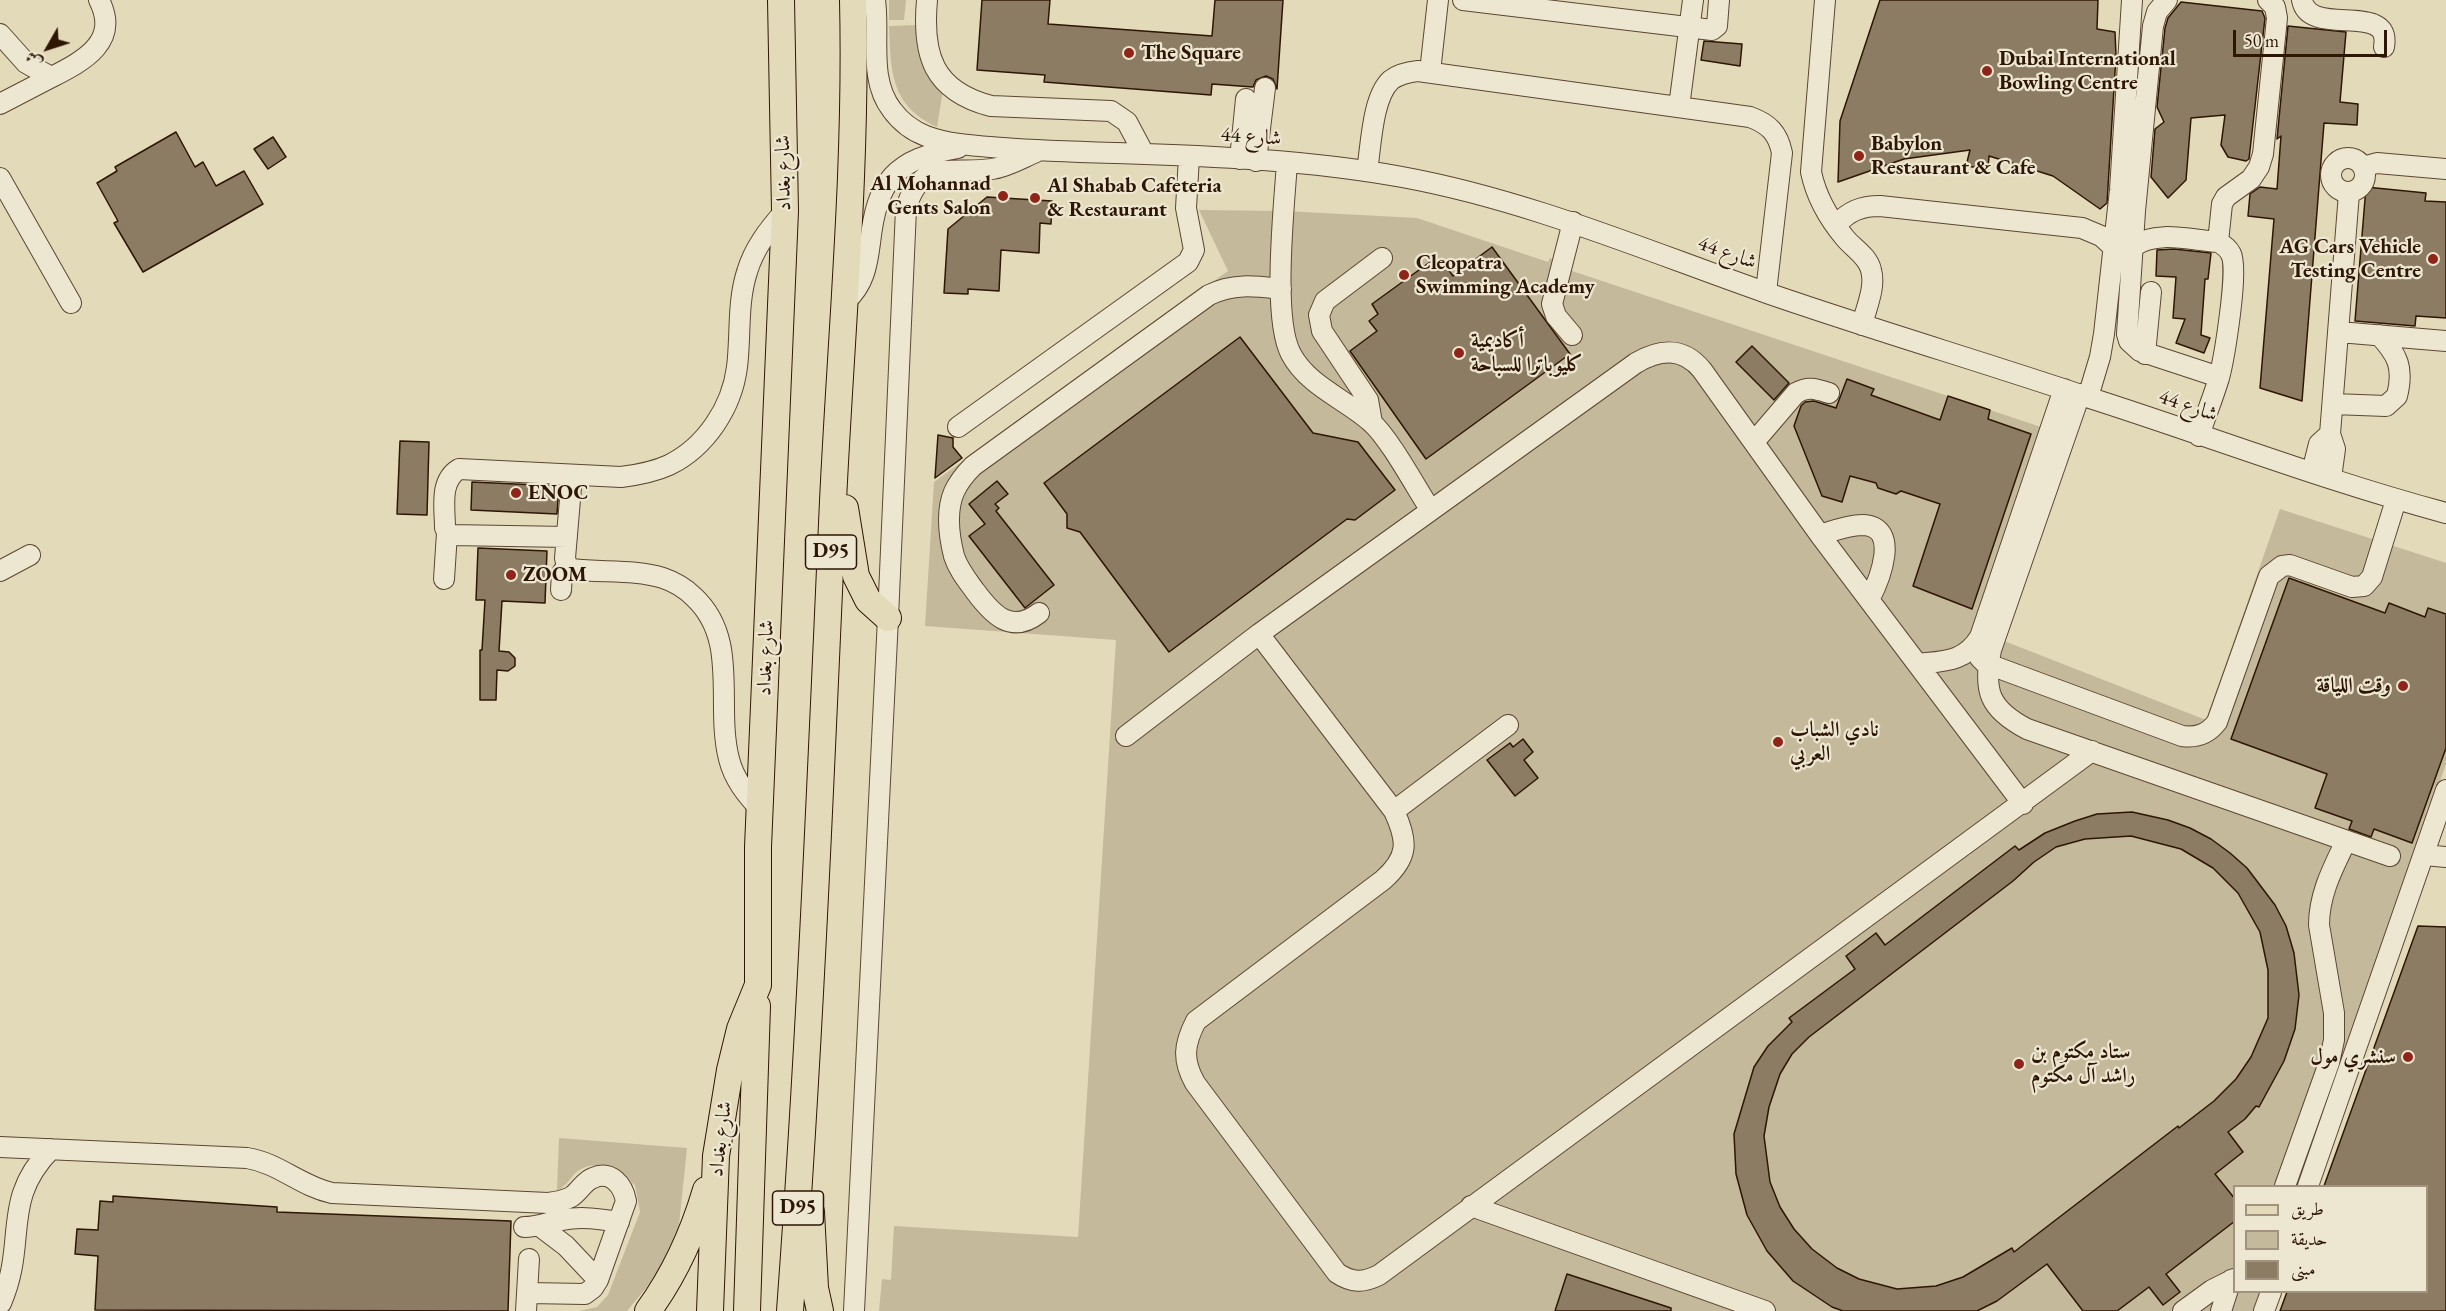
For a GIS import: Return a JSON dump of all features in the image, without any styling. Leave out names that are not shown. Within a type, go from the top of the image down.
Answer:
[{"type":"main road","name":"شارع بغداد","points":[[710,1311],[716,1155],[730,1070],[740,1029],[758,985],[760,809],[785,211],[781,0]]},
{"type":"main road","name":"D95","points":[[790,1311],[806,1104],[836,442],[846,301],[853,123],[853,0]]},
{"type":"main road","points":[[836,442],[856,576],[868,600],[888,618]]},
{"type":"main road","points":[[747,1311],[758,985]]},
{"type":"main road","points":[[806,1104],[815,1288],[820,1311]]},
{"type":"main road","points":[[648,1311],[682,1257],[697,1220],[716,1155]]},
{"type":"street","points":[[0,104],[86,59],[99,45],[105,25],[99,0]]},
{"type":"street","name":"شارع 44","points":[[875,0],[878,76],[890,106],[902,121],[925,135],[971,145],[1038,151],[1254,160],[1367,171],[1453,188],[1573,222],[1862,325],[2077,393],[2199,436],[2396,500],[2446,513]]},
{"type":"street","points":[[927,0],[926,46],[939,74],[956,92],[973,102],[991,106],[1111,111],[1127,122],[1144,154]]},
{"type":"street","points":[[1430,72],[1438,0]]},
{"type":"street","points":[[1463,0],[1712,30],[1716,28],[1719,0]]},
{"type":"street","points":[[1679,107],[1693,0]]},
{"type":"street","points":[[1825,0],[1811,172],[1818,197],[1836,225],[1868,262],[1871,269],[1873,283],[1862,325]]},
{"type":"street","points":[[1918,664],[1957,659],[1976,644],[2077,393],[2103,346],[2121,190],[2132,0]]},
{"type":"street","points":[[2167,0],[2157,12],[2153,26],[2127,334],[2134,347],[2145,354],[2219,377]]},
{"type":"street","points":[[2218,242],[2222,204],[2226,197],[2251,179],[2259,167],[2263,154],[2277,18],[2275,8],[2268,0]]},
{"type":"street","points":[[2302,0],[2307,12],[2315,16],[2366,20],[2376,23],[2383,30],[2384,47]]},
{"type":"street","points":[[0,34],[26,63],[51,77]]},
{"type":"street","points":[[1367,171],[1378,103],[1383,90],[1392,80],[1404,73],[1418,71],[1750,117],[1768,126],[1779,141],[1782,153],[1766,292]]},
{"type":"street","points":[[1254,160],[1270,88]]},
{"type":"street","points":[[1246,99],[1254,160]]},
{"type":"street","name":"شارع 44","points":[[846,301],[858,288],[866,271],[875,206],[887,183],[896,172],[918,157],[971,145]]},
{"type":"street","points":[[854,1311],[906,220],[910,195],[918,183],[929,174],[942,170],[995,169],[1038,151]]},
{"type":"street","points":[[958,427],[1188,262],[1194,250],[1186,208],[1189,157]]},
{"type":"street","points":[[2346,158],[2359,162],[2365,173],[2361,186],[2349,193],[2343,192],[2333,183],[2331,177],[2335,165],[2346,158]]},
{"type":"street","points":[[1287,163],[1281,289],[1285,338],[1298,365],[1308,376],[1372,423],[1430,509]]},
{"type":"street","points":[[2363,167],[2373,163],[2446,169]]},
{"type":"street","points":[[0,178],[71,303]]},
{"type":"street","points":[[2331,478],[2335,449],[2330,434],[2349,193]]},
{"type":"street","points":[[1836,225],[1855,209],[1880,206],[2082,228],[2101,236],[2114,247]]},
{"type":"street","points":[[444,579],[447,532],[445,528],[445,485],[452,473],[459,469],[572,476],[640,475],[670,464],[706,436],[717,421],[733,387],[737,368],[742,295],[747,272],[756,249],[785,211]]},
{"type":"street","points":[[1572,334],[1556,316],[1552,304],[1573,222]]},
{"type":"street","points":[[2134,246],[2151,237],[2218,242],[2226,246],[2234,261],[2232,299],[2219,377],[2199,436]]},
{"type":"street","points":[[1372,423],[1368,400],[1322,331],[1319,315],[1325,301],[1382,258]]},
{"type":"street","points":[[1039,613],[1029,620],[1017,623],[1005,621],[994,614],[963,575],[954,555],[949,521],[954,493],[962,477],[1209,295],[1222,288],[1237,286],[1281,289]]},
{"type":"street","points":[[2145,354],[2151,292]]},
{"type":"street","points":[[2339,332],[2446,341]]},
{"type":"street","points":[[2333,404],[2386,406],[2397,396],[2399,362],[2396,354],[2379,335]]},
{"type":"street","points":[[1125,736],[1259,634],[1430,509],[1636,363],[1660,352],[1673,352],[1694,361],[1820,535],[2023,804]]},
{"type":"street","points":[[1754,442],[1796,393],[1804,388],[1829,393]]},
{"type":"street","points":[[2077,393],[1996,634],[1988,665],[1986,675],[1989,692],[1998,708],[2011,720],[2027,729],[2390,856]]},
{"type":"street","points":[[2312,472],[2319,444],[2330,434]]},
{"type":"street","points":[[561,590],[562,573],[567,566],[572,476]]},
{"type":"street","points":[[1976,644],[1980,658],[1988,665],[2182,736],[2190,737],[2206,733],[2212,728],[2220,714],[2269,576],[2282,566],[2290,565],[2352,587],[2364,586],[2369,583],[2374,573],[2396,500]]},
{"type":"street","points":[[1820,535],[1864,525],[1874,529],[1882,537],[1886,547],[1885,558],[1878,582],[1869,600]]},
{"type":"street","points":[[447,532],[455,535],[567,537]]},
{"type":"street","points":[[0,571],[30,555]]},
{"type":"street","points":[[567,566],[578,570],[651,575],[665,579],[688,591],[701,603],[711,616],[722,648],[729,759],[735,777],[746,795],[760,809]]},
{"type":"street","points":[[1259,634],[1394,811],[1403,830],[1405,844],[1402,858],[1394,870],[1196,1021],[1186,1044],[1187,1068],[1195,1083],[1337,1273],[1358,1282],[1379,1275],[2023,804],[2092,751]]},
{"type":"street","points":[[1394,811],[1508,725]]},
{"type":"street","points":[[2308,1185],[2424,855],[2439,835],[2446,790]]},
{"type":"street","points":[[2285,1185],[2329,1063],[2334,1040],[2334,1013],[2319,925],[2319,912],[2327,882],[2346,841]]},
{"type":"street","points":[[2424,855],[2446,856]]},
{"type":"street","points":[[0,1147],[247,1158],[272,1164],[308,1186],[332,1193],[548,1203],[561,1202],[573,1196],[592,1178],[604,1176],[615,1180],[624,1189],[626,1201],[598,1280],[585,1294],[527,1302],[529,1259]]},
{"type":"street","points":[[1,1304],[11,1276],[14,1211],[17,1196],[30,1170],[51,1149]]},
{"type":"street","points":[[1472,1206],[1766,1311]]},
{"type":"street","points":[[598,1280],[566,1246],[533,1227],[575,1218],[597,1218],[619,1222]]},
{"type":"street","points":[[2183,1311],[2212,1290],[2233,1280]]},
{"type":"street","points":[[2220,1311],[2233,1280]]},
{"type":"street","points":[[2264,1311],[2271,1293]]},
{"type":"green space","points":[[889,0],[906,0],[904,20],[889,20]]},
{"type":"green space","points":[[918,25],[918,45],[923,61],[943,90],[937,127],[922,118],[902,98],[893,72],[889,26]]},
{"type":"green space","name":"نادي الشباب العربي","points":[[1199,210],[1284,211],[1417,218],[1548,262],[1550,258],[1562,262],[1569,270],[2044,428],[2004,641],[2206,720],[2280,509],[2446,563],[2446,764],[2298,1185],[2233,1185],[2233,1293],[2261,1293],[2255,1311],[879,1311],[882,1279],[891,1280],[894,1226],[1078,1237],[1116,640],[925,626],[934,482],[1228,271]]},
{"type":"green space","points":[[559,1138],[687,1148],[679,1225],[661,1270],[627,1311],[579,1311],[597,1307],[608,1295],[640,1212],[635,1185],[608,1168],[593,1166],[578,1171],[557,1191]]},
{"type":"building","name":"The Square","points":[[982,0],[1050,0],[1048,24],[1212,36],[1215,0],[1283,0],[1277,89],[1273,79],[1266,76],[1256,80],[1253,87],[1212,84],[1211,95],[1044,82],[1045,75],[977,70]]},
{"type":"building","name":"Dubai International Bowling Centre","points":[[1880,0],[2098,0],[2097,29],[2115,32],[2116,56],[2107,203],[2100,209],[2053,176],[1989,156],[1988,169],[1966,166],[1970,150],[1904,159],[1838,182],[1840,121]]},
{"type":"building","points":[[2181,2],[2262,11],[2265,18],[2249,159],[2246,161],[2228,157],[2221,145],[2225,115],[2191,118],[2186,180],[2168,198],[2151,177],[2155,129],[2164,122],[2157,107],[2165,28],[2168,18]]},
{"type":"building","points":[[2288,26],[2346,32],[2340,102],[2358,104],[2357,125],[2324,123],[2302,401],[2260,388],[2274,219],[2248,216],[2250,194],[2260,187],[2277,189],[2281,136],[2277,139]]},
{"type":"building","points":[[1704,41],[1742,44],[1740,66],[1701,60]]},
{"type":"building","points":[[176,132],[195,167],[203,162],[216,186],[244,171],[263,204],[143,272],[114,223],[118,221],[97,183],[117,171],[115,167]]},
{"type":"building","points":[[273,137],[286,157],[268,169],[254,149]]},
{"type":"building","points":[[2366,187],[2426,193],[2425,201],[2446,202],[2446,318],[2416,316],[2415,326],[2355,321]]},
{"type":"building","points":[[987,197],[1052,201],[1051,224],[1040,223],[1039,253],[1001,250],[999,291],[968,289],[968,294],[944,293],[948,229]]},
{"type":"building","name":"أكاديمية كليوباترا للسباحة","points":[[1492,247],[1570,354],[1426,459],[1350,351],[1377,331],[1369,321],[1378,314],[1372,304],[1430,262],[1437,271],[1445,265],[1453,276]]},
{"type":"building","points":[[2174,249],[2211,253],[2208,279],[2205,279],[2201,335],[2210,338],[2204,353],[2176,343],[2185,319],[2173,318],[2176,277],[2156,276],[2157,250]]},
{"type":"building","points":[[1240,337],[1313,433],[1358,442],[1395,490],[1355,520],[1347,519],[1169,652],[1080,532],[1067,528],[1067,514],[1044,483]]},
{"type":"building","points":[[1752,346],[1789,383],[1774,400],[1736,362]]},
{"type":"building","points":[[1847,379],[1874,389],[1871,395],[1940,420],[1948,396],[1990,410],[1988,419],[2031,434],[1972,609],[1913,586],[1940,504],[1901,491],[1896,494],[1878,488],[1876,483],[1850,476],[1842,502],[1822,496],[1794,426],[1801,406],[1805,402],[1814,401],[1836,408]]},
{"type":"building","points":[[938,435],[953,438],[953,447],[962,458],[935,478]]},
{"type":"building","points":[[400,441],[429,442],[427,515],[397,514]]},
{"type":"building","points":[[997,481],[1008,494],[995,504],[999,508],[996,511],[1054,585],[1025,608],[969,536],[985,524],[969,504]]},
{"type":"building","name":"ENOC","points":[[472,482],[559,486],[557,514],[471,510]]},
{"type":"building","name":"ZOOM","points":[[478,548],[547,551],[545,603],[502,601],[499,651],[509,652],[515,658],[515,666],[508,671],[497,670],[496,700],[480,700],[480,650],[482,650],[485,600],[476,600]]},
{"type":"building","points":[[2289,578],[2385,613],[2389,603],[2425,617],[2428,608],[2446,614],[2446,748],[2412,843],[2374,829],[2371,837],[2349,829],[2352,821],[2315,808],[2327,774],[2231,739]]},
{"type":"building","points":[[1523,739],[1533,752],[1524,760],[1538,778],[1515,796],[1487,760],[1510,743],[1513,747]]},
{"type":"building","points":[[2132,812],[2168,820],[2190,828],[2211,839],[2247,868],[2275,905],[2286,926],[2294,953],[2299,995],[2295,1029],[2284,1061],[2259,1107],[2256,1106],[2245,1119],[2228,1132],[2243,1152],[2215,1174],[2233,1196],[2233,1223],[2166,1274],[2180,1292],[2163,1305],[2149,1287],[2117,1311],[2083,1311],[2047,1264],[1997,1301],[1977,1311],[1843,1311],[1832,1307],[1793,1281],[1767,1251],[1747,1215],[1736,1174],[1734,1134],[1754,1067],[1768,1046],[1792,1022],[1789,1018],[1855,969],[1846,956],[1876,933],[1885,945],[2015,846],[2019,850],[2045,833],[2097,814]],"holes":[[[2131,836],[2181,849],[2213,868],[2238,893],[2260,932],[2268,970],[2268,1018],[2251,1057],[2236,1079],[2214,1101],[2014,1252],[2012,1248],[1963,1277],[1936,1286],[1897,1289],[1859,1279],[1837,1268],[1812,1249],[1794,1229],[1780,1207],[1770,1182],[1764,1136],[1769,1107],[1780,1074],[1792,1054],[1809,1037],[2056,847],[2085,839]]]},
{"type":"building","name":"سنشري مول","points":[[2418,926],[2446,927],[2446,1311],[2280,1311],[2287,1293],[2428,1293],[2428,1185],[2324,1185]]},
{"type":"building","points":[[113,1196],[277,1207],[277,1212],[511,1221],[508,1311],[95,1310],[98,1256],[75,1254],[77,1229],[98,1230],[100,1201],[113,1202]]},
{"type":"building","points":[[1567,1274],[1671,1308],[1671,1311],[1555,1311]]},
{"type":"place","name":"The Square","points":[[1129,53]]},
{"type":"place","name":"Dubai International Bowling Centre","points":[[1987,71]]},
{"type":"place","name":"Babylon Restaurant & Cafe","points":[[1859,156]]},
{"type":"place","name":"Al Mohannad Gents Salon","points":[[1003,196]]},
{"type":"place","name":"Al Shabab Cafeteria & Restaurant","points":[[1035,198]]},
{"type":"place","name":"AG Cars Vehicle Testing Centre","points":[[2433,259]]},
{"type":"place","name":"Cleopatra Swimming Academy","points":[[1404,275]]},
{"type":"place","name":"أكاديمية كليوباترا للسباحة","points":[[1459,353]]},
{"type":"place","name":"ENOC","points":[[516,493]]},
{"type":"place","name":"ZOOM","points":[[511,575]]},
{"type":"place","name":"وقت اللياقة","points":[[2403,686]]},
{"type":"place","name":"نادي الشباب العربي","points":[[1778,742]]},
{"type":"place","name":"سنشري مول","points":[[2408,1057]]},
{"type":"place","name":"ستاد مكتوم بن راشد آل مكتوم","points":[[2019,1064]]}]
